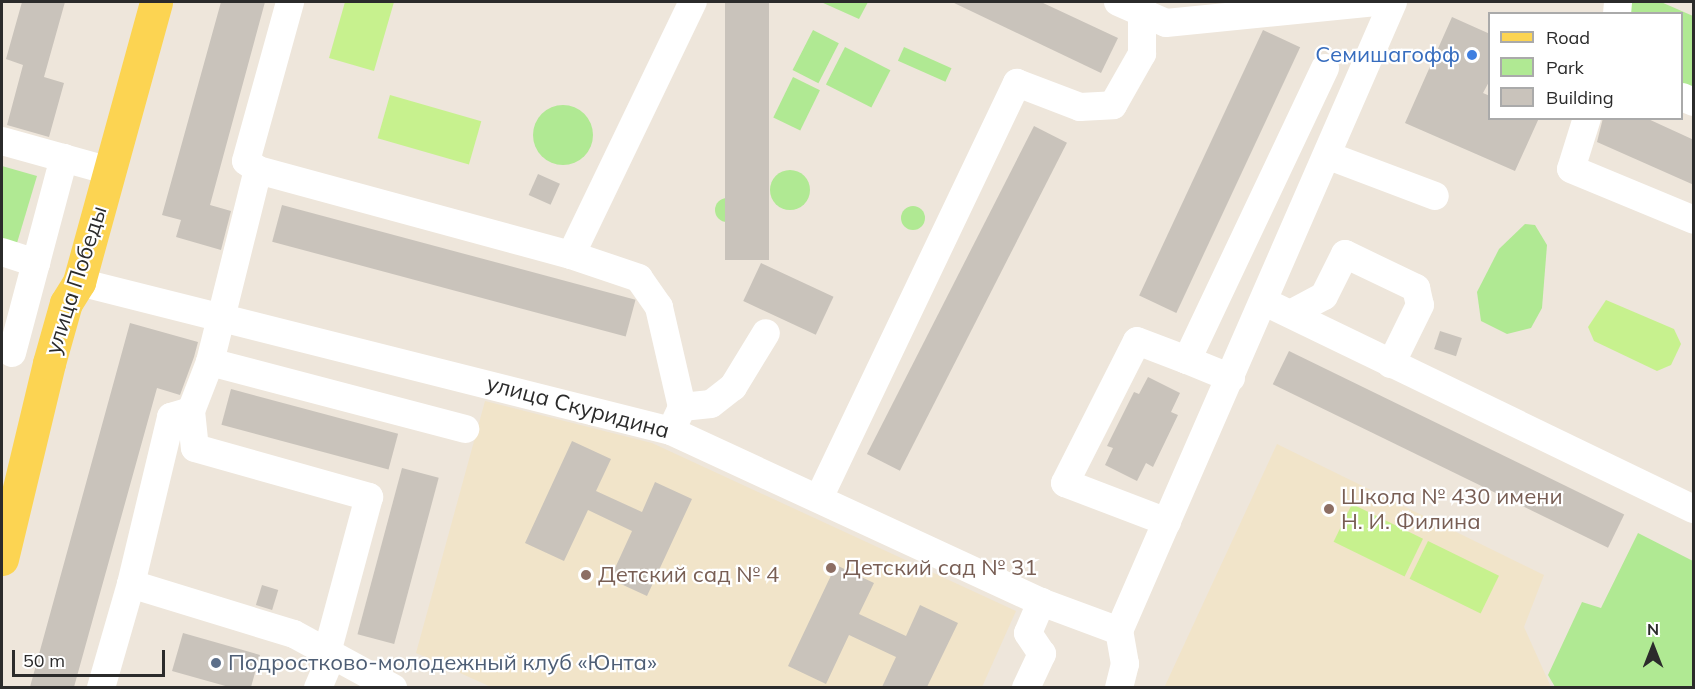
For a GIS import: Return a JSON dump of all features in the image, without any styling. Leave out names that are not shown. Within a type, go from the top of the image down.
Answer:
[{"type":"main road","name":"улица Победы","points":[[2,560],[66,303],[79,282],[156,2]]},
{"type":"street","points":[[290,2],[246,161],[258,170],[570,255],[639,278],[659,307],[677,419],[711,404],[733,387],[766,333]]},
{"type":"street","points":[[570,255],[693,2]]},
{"type":"street","points":[[1118,2],[1144,8],[1166,23],[1376,2]]},
{"type":"street","points":[[1119,687],[1125,664],[1119,631],[1329,156],[1393,2]]},
{"type":"street","points":[[819,498],[1017,83],[1080,107],[1113,105],[1142,54],[1144,8]]},
{"type":"street","points":[[1187,360],[1325,68]]},
{"type":"street","points":[[1586,120],[1571,169],[1694,220]]},
{"type":"street","points":[[2,141],[110,171]]},
{"type":"street","points":[[1329,156],[1435,196]]},
{"type":"street","points":[[50,363],[7,351],[36,263],[64,158]]},
{"type":"street","points":[[258,170],[210,362],[191,411],[195,448],[369,497],[329,656],[318,687]]},
{"type":"street","points":[[2,252],[36,263]]},
{"type":"street","points":[[1292,313],[1324,296],[1345,254],[1389,265],[1416,288],[1420,305],[1391,364]]},
{"type":"street","name":"улица Скуридина","points":[[79,282],[313,340],[677,419],[819,498],[1041,602],[1119,631]]},
{"type":"street","points":[[1265,302],[1292,313],[1391,364],[1694,509]]},
{"type":"street","points":[[300,385],[313,340]]},
{"type":"street","points":[[1167,522],[1065,483],[1137,341],[1231,378]]},
{"type":"street","points":[[210,362],[465,429]]},
{"type":"street","points":[[101,687],[131,584],[171,417],[191,411]]},
{"type":"street","points":[[131,584],[294,634],[329,656],[393,687]]},
{"type":"street","points":[[1026,687],[1042,654],[1019,630],[1041,602]]},
{"type":"shaded area","name":"Детский сад № 4","points":[[485,401],[652,443],[1016,611],[982,687],[491,687],[416,653]]},
{"type":"shaded area","name":"Школа № 430 имени Н. И. Филина","points":[[1277,444],[1544,575],[1524,627],[1551,687],[1164,688]]},
{"type":"green space","points":[[345,2],[394,2],[374,71],[329,58]]},
{"type":"green space","points":[[821,2],[868,2],[859,19]]},
{"type":"green space","points":[[1631,2],[1661,2],[1693,16],[1693,90],[1683,85],[1683,12],[1629,12]]},
{"type":"green space","points":[[813,30],[839,43],[818,83],[793,70]]},
{"type":"green space","points":[[845,47],[890,70],[871,108],[826,84]]},
{"type":"green space","points":[[904,47],[952,68],[945,82],[898,61]]},
{"type":"green space","points":[[793,77],[820,90],[800,131],[773,117]]},
{"type":"green space","points":[[390,95],[481,121],[469,164],[378,138]]},
{"type":"green space","points":[[557,105],[569,105],[580,110],[588,118],[593,135],[591,147],[580,160],[569,165],[557,165],[546,160],[538,152],[533,141],[533,129],[538,118],[546,110]]},
{"type":"green space","points":[[2,166],[37,176],[17,243],[2,239]]},
{"type":"green space","points":[[790,170],[804,176],[810,190],[804,204],[790,210],[776,204],[770,190],[776,176]]},
{"type":"green space","points":[[727,198],[736,201],[739,210],[736,219],[727,222],[718,219],[715,210],[718,201]]},
{"type":"green space","points":[[913,206],[922,209],[925,218],[922,227],[913,230],[904,227],[901,218],[904,209]]},
{"type":"green space","points":[[1525,224],[1535,225],[1547,245],[1542,308],[1531,328],[1507,334],[1481,321],[1477,292],[1499,249]]},
{"type":"green space","points":[[1606,300],[1674,329],[1681,344],[1671,365],[1657,371],[1594,341],[1588,327]]},
{"type":"green space","points":[[1352,504],[1423,539],[1405,576],[1334,542]]},
{"type":"green space","points":[[1638,533],[1693,561],[1693,687],[1555,687],[1548,675],[1582,602],[1601,608]]},
{"type":"green space","points":[[1428,541],[1499,576],[1481,613],[1410,579]]},
{"type":"building","points":[[22,2],[65,2],[44,77],[64,83],[49,137],[7,125],[23,65],[6,59]]},
{"type":"building","points":[[221,2],[265,2],[210,205],[231,211],[221,250],[176,237],[181,220],[162,215]]},
{"type":"building","points":[[725,2],[769,2],[769,260],[725,260]]},
{"type":"building","points":[[952,2],[1041,2],[1118,38],[1101,73]]},
{"type":"building","points":[[1452,17],[1488,33],[1488,84],[1483,93],[1488,95],[1488,120],[1538,120],[1515,171],[1405,123]]},
{"type":"building","points":[[1263,30],[1300,47],[1176,313],[1139,296]]},
{"type":"building","points":[[1602,120],[1650,120],[1694,140],[1694,185],[1597,142]]},
{"type":"building","points":[[1034,126],[1067,143],[900,471],[867,454]]},
{"type":"building","points":[[538,174],[560,184],[551,205],[529,195]]},
{"type":"building","points":[[282,205],[636,300],[626,336],[272,242]]},
{"type":"building","points":[[761,263],[834,297],[816,335],[743,301]]},
{"type":"building","points":[[130,323],[198,342],[194,357],[180,395],[157,388],[74,687],[30,687]]},
{"type":"building","points":[[1440,331],[1462,338],[1456,356],[1434,349]]},
{"type":"building","points":[[1289,351],[1624,515],[1608,548],[1273,384]]},
{"type":"building","points":[[1148,377],[1180,393],[1171,412],[1178,415],[1153,467],[1146,463],[1137,481],[1105,465],[1113,448],[1107,446],[1134,392],[1139,394]]},
{"type":"building","points":[[231,389],[398,434],[389,470],[221,425]]},
{"type":"building","points":[[572,441],[611,459],[596,491],[642,512],[655,482],[692,499],[647,596],[610,579],[632,531],[588,510],[564,561],[525,543]]},
{"type":"building","points":[[402,468],[439,478],[394,644],[357,634]]},
{"type":"building","points":[[836,565],[874,583],[859,614],[906,636],[920,605],[958,623],[927,687],[882,687],[896,657],[849,635],[826,684],[788,666]]},
{"type":"building","points":[[262,585],[278,590],[272,610],[256,605]]},
{"type":"building","name":"Подростково-молодежный клуб «Юнта»","points":[[183,633],[260,655],[251,687],[229,687],[172,671]]},
{"type":"place","name":"Семишагофф","points":[[1472,55]]},
{"type":"place","name":"Школа № 430 имени Н. И. Филина","points":[[1329,509]]},
{"type":"place","name":"Детский сад № 31","points":[[831,568]]},
{"type":"place","name":"Детский сад № 4","points":[[586,575]]},
{"type":"place","name":"Подростково-молодежный клуб «Юнта»","points":[[216,663]]}]
